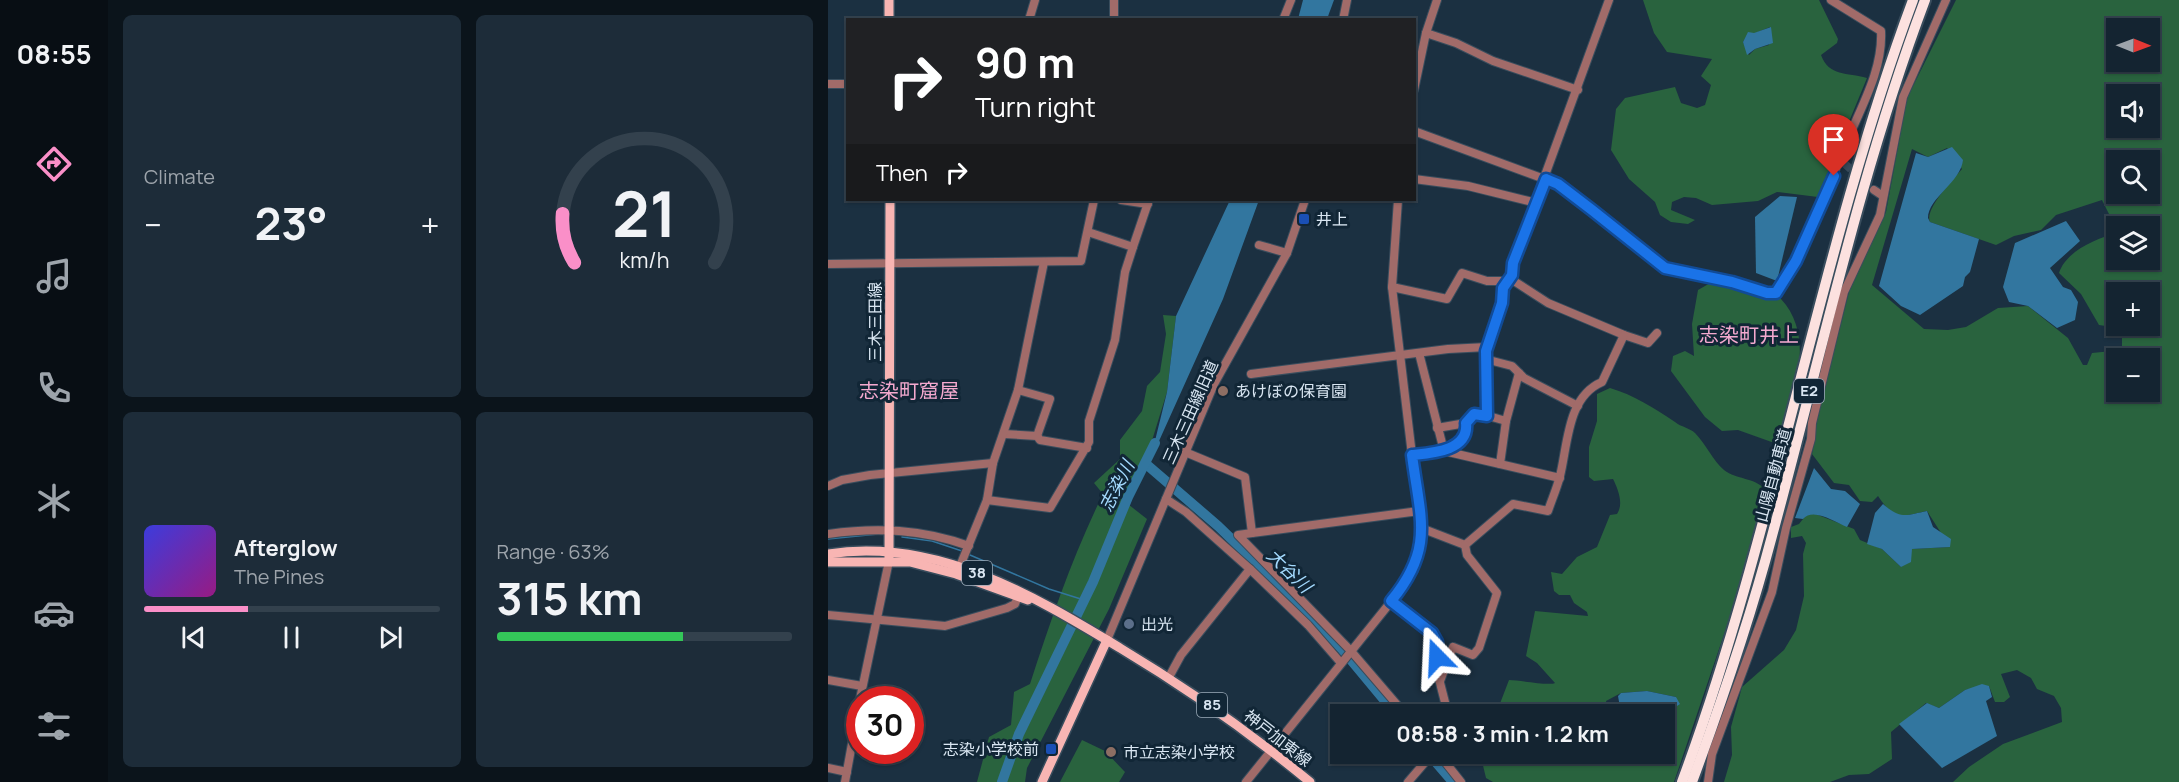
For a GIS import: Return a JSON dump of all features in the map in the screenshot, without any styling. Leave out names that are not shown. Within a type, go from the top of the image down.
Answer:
[{"type":"highway","name":"山陽自動車道","points":[[1682,782],[1741,607],[1845,211],[1892,56],[1913,0]]},
{"type":"highway","name":"山陽自動車道","points":[[1692,782],[1750,611],[1792,461],[1854,214],[1878,134],[1924,0]]},
{"type":"main road","points":[[889,0],[889,18]]},
{"type":"main road","name":"三木三田線","points":[[889,556],[890,201]]},
{"type":"main road","points":[[828,554],[889,556]]},
{"type":"main road","points":[[828,562],[889,556]]},
{"type":"main road","name":"38","points":[[889,556],[958,570],[1020,594],[1102,637]]},
{"type":"main road","points":[[1042,782],[1102,637]]},
{"type":"main road","name":"神戸加東線","points":[[1102,637],[1216,708],[1310,782]]},
{"type":"street","points":[[1030,18],[1035,0]]},
{"type":"street","points":[[1114,0],[1114,18]]},
{"type":"street","points":[[1285,18],[1291,0]]},
{"type":"street","points":[[1343,18],[1347,0]]},
{"type":"street","points":[[1416,80],[1426,33],[1437,0]]},
{"type":"street","points":[[1487,416],[1485,359],[1487,347],[1507,282],[1609,0]]},
{"type":"street","points":[[1416,132],[1546,179],[1584,204],[1665,268],[1732,282],[1767,293],[1776,293],[1796,261],[1842,162],[1876,71],[1882,45],[1881,31],[1831,0]]},
{"type":"street","points":[[1708,782],[1713,754],[1772,592],[1786,528],[1811,439],[1812,423],[1844,292],[1880,215],[1903,97],[1946,0]]},
{"type":"street","points":[[1426,33],[1456,43],[1493,61],[1578,90]]},
{"type":"street","points":[[828,84],[846,84]]},
{"type":"street","points":[[1416,179],[1468,186],[1537,203]]},
{"type":"street","points":[[1874,190],[1883,195]]},
{"type":"street","points":[[828,264],[1081,261],[1094,201]]},
{"type":"street","name":"三木三田線旧道","points":[[1102,637],[1166,499],[1214,384],[1287,253],[1305,201]]},
{"type":"street","points":[[1246,782],[1414,570],[1422,539],[1392,287],[1398,201]]},
{"type":"street","points":[[987,500],[1050,508],[1087,448],[1089,421],[1115,340],[1125,272],[1148,202]]},
{"type":"street","points":[[1088,232],[1132,247]]},
{"type":"street","points":[[1259,245],[1287,253]]},
{"type":"street","points":[[958,570],[987,500],[993,463],[1018,390],[1044,261]]},
{"type":"street","points":[[1392,287],[1447,298],[1462,273],[1488,281],[1523,285],[1534,296],[1548,303],[1623,335],[1648,343],[1657,333]]},
{"type":"street","points":[[1465,545],[1513,504],[1548,511],[1560,478],[1571,421],[1578,406],[1593,386],[1602,382],[1623,335]]},
{"type":"street","points":[[1251,374],[1400,355],[1487,347]]},
{"type":"street","points":[[1419,353],[1444,451]]},
{"type":"street","points":[[1485,359],[1512,366],[1519,373],[1578,406]]},
{"type":"street","points":[[1500,464],[1506,421],[1519,373]]},
{"type":"street","points":[[1018,390],[1050,399],[1037,436]]},
{"type":"street","points":[[1444,451],[1463,440],[1466,423],[1474,414],[1506,421]]},
{"type":"street","points":[[1437,428],[1466,423]]},
{"type":"street","points":[[1004,434],[1037,436],[1040,440],[1087,448]]},
{"type":"street","points":[[1412,455],[1444,451],[1560,478]]},
{"type":"street","points":[[1185,452],[1245,477],[1252,533]]},
{"type":"street","points":[[828,486],[842,480],[889,473],[993,463]]},
{"type":"street","points":[[1166,499],[1186,512],[1250,569],[1308,625],[1341,663]]},
{"type":"street","points":[[1396,704],[1351,651],[1238,536],[1419,511]]},
{"type":"street","points":[[1421,528],[1465,545]]},
{"type":"street","points":[[828,534],[865,529],[889,529],[936,535],[967,550]]},
{"type":"street","points":[[1440,681],[1453,647],[1473,655],[1479,648],[1497,593],[1467,555],[1465,545]]},
{"type":"street","points":[[828,680],[862,686],[889,556]]},
{"type":"street","points":[[1169,677],[1181,655],[1250,569]]},
{"type":"street","points":[[828,615],[945,626],[1007,608],[1015,604],[1020,594]]},
{"type":"street","points":[[1391,601],[1432,633],[1437,642],[1437,671],[1446,704]]},
{"type":"street","points":[[845,782],[848,764]]},
{"type":"street","points":[[1408,782],[1423,764]]},
{"type":"street","points":[[1447,764],[1461,782]]},
{"type":"street","points":[[828,768],[847,772]]},
{"type":"green space","points":[[1643,0],[1819,0],[1838,39],[1837,43],[1821,55],[1824,62],[1834,70],[1867,78],[1818,197],[1777,192],[1758,201],[1712,205],[1696,198],[1684,197],[1672,202],[1671,210],[1695,220],[1688,224],[1671,222],[1660,215],[1655,202],[1629,179],[1611,150],[1616,109],[1625,98],[1675,87],[1681,103],[1697,108],[1705,105],[1711,85],[1701,76],[1712,59],[1667,52],[1654,33]],"holes":[[[1770,27],[1769,45],[1755,49],[1749,55],[1743,42],[1746,37]]]},
{"type":"green space","points":[[1956,0],[2179,0],[2179,782],[1953,782],[1969,767],[2003,744],[2062,722],[2061,708],[2054,696],[2037,689],[2031,678],[2017,670],[2001,674],[2010,697],[2004,702],[1995,702],[1989,686],[1965,690],[1939,708],[1926,703],[1891,732],[1892,759],[1869,774],[1849,775],[1830,782],[1724,782],[1732,755],[1731,727],[1742,687],[1784,650],[1796,630],[1804,596],[1803,554],[1806,543],[1802,536],[1791,538],[1791,527],[1799,524],[1807,514],[1813,513],[1854,529],[1860,540],[1882,549],[1901,567],[1912,549],[1950,547],[1927,511],[1900,515],[1889,510],[1878,496],[1872,502],[1860,501],[1849,485],[1834,483],[1812,454],[1815,426],[1850,288],[1886,212],[1907,98]],"holes":[[[1947,148],[1962,169],[1935,203],[1929,217],[1930,222],[1996,245],[2014,236],[2041,230],[2056,215],[2102,200],[2110,216],[2160,216],[2160,270],[2106,270],[2106,237],[2091,242],[2075,252],[2068,258],[2059,273],[2081,294],[2099,325],[2106,326],[2106,282],[2160,282],[2160,336],[2122,336],[2122,348],[2160,348],[2160,402],[2106,402],[2106,352],[2092,353],[2087,365],[2083,365],[2068,338],[2028,306],[1998,308],[1966,327],[1948,330],[1924,329],[1872,285],[1912,149],[1928,157]]]},
{"type":"green space","points":[[1712,282],[1781,299],[1792,315],[1798,332],[1799,370],[1780,445],[1738,430],[1722,431],[1705,417],[1671,371],[1673,356],[1685,351],[1694,356],[1692,324],[1698,290]]},
{"type":"green space","points":[[1163,315],[1176,316],[1167,392],[1150,447],[1124,501],[1147,519],[1109,609],[1027,768],[1025,782],[977,782],[989,737],[1011,725],[1014,692],[1030,684],[1063,588],[1103,494],[1094,483],[1120,459],[1120,440],[1142,411],[1147,386],[1160,372],[1166,334]]},
{"type":"green space","points":[[1610,388],[1627,394],[1695,433],[1724,470],[1756,483],[1766,490],[1739,590],[1674,782],[1493,782],[1486,778],[1483,764],[1675,764],[1676,697],[1647,691],[1621,693],[1606,701],[1606,704],[1500,704],[1509,680],[1555,683],[1537,663],[1526,656],[1535,611],[1588,616],[1587,612],[1574,603],[1570,595],[1559,595],[1554,591],[1551,572],[1562,574],[1577,557],[1597,547],[1610,515],[1617,514],[1619,510],[1620,497],[1613,479],[1594,481],[1589,477],[1589,447],[1597,421],[1597,394]]},
{"type":"green space","points":[[1082,740],[1105,751],[1125,772],[1119,782],[1060,782]]},
{"type":"water","points":[[1303,0],[1334,0],[1327,18],[1298,18]]},
{"type":"water","points":[[1771,27],[1773,43],[1755,49],[1747,55],[1743,42],[1748,32],[1754,33]]},
{"type":"water","points":[[1952,147],[1963,160],[1961,168],[1933,204],[1928,218],[1930,222],[1979,239],[1970,272],[1965,277],[1963,286],[1920,315],[1901,306],[1879,286],[1916,153],[1928,157]]},
{"type":"water","points":[[1780,196],[1797,197],[1777,281],[1756,273],[1755,217]]},
{"type":"water","points":[[1230,201],[1259,201],[1223,299],[1150,461],[1167,392],[1176,316]]},
{"type":"water","points":[[2066,221],[2080,241],[2050,268],[2063,287],[2071,290],[2078,302],[2075,320],[2057,328],[2028,306],[2009,302],[2003,287],[2015,243]]},
{"type":"water","points":[[1814,468],[1831,489],[1845,491],[1860,504],[1847,527],[1818,515],[1812,514],[1803,519],[1795,518]]},
{"type":"water","points":[[1883,504],[1904,515],[1927,511],[1933,527],[1951,539],[1950,547],[1912,549],[1911,562],[1901,567],[1882,549],[1867,544],[1875,513]]},
{"type":"water","points":[[1982,684],[1989,686],[1992,697],[1986,701],[1997,736],[1942,768],[1899,724],[1927,703],[1939,708],[1965,690]]},
{"type":"water","points":[[1647,691],[1676,697],[1680,704],[1677,706],[1675,704],[1619,704],[1618,696],[1621,693]]},
{"type":"waterway","name":"志染川","points":[[1002,782],[1019,734],[1093,582],[1128,497],[1155,443]]},
{"type":"waterway","name":"大谷川","points":[[1146,464],[1218,526],[1306,611],[1342,649],[1388,704]]},
{"type":"waterway","points":[[828,539],[878,534]]},
{"type":"waterway","points":[[902,537],[932,541],[962,551]]},
{"type":"waterway","points":[[970,555],[1049,589],[1084,600]]},
{"type":"waterway","name":"大谷川","points":[[1437,764],[1453,782]]},
{"type":"tunnel","points":[[1845,164],[1868,185]]},
{"type":"place","name":"井上","points":[[1304,219]]},
{"type":"place","name":"あけぼの保育園","points":[[1223,391]]},
{"type":"place","name":"出光","points":[[1129,624]]},
{"type":"place","name":"志染小学校前","points":[[1051,749]]},
{"type":"place","name":"市立志染小学校","points":[[1111,752]]},
{"type":"district","name":"志染町井上","points":[[1749,335]]},
{"type":"district","name":"志染町窟屋","points":[[909,391]]},
{"type":"route","points":[[1437,657],[1437,642],[1432,633],[1391,601],[1414,570],[1422,539],[1412,455],[1444,451],[1463,440],[1467,430],[1466,423],[1474,414],[1487,416],[1486,351],[1502,303],[1503,288],[1512,275],[1513,263],[1546,179],[1558,184],[1665,268],[1732,282],[1767,293],[1776,293],[1796,261],[1834,176]]}]
